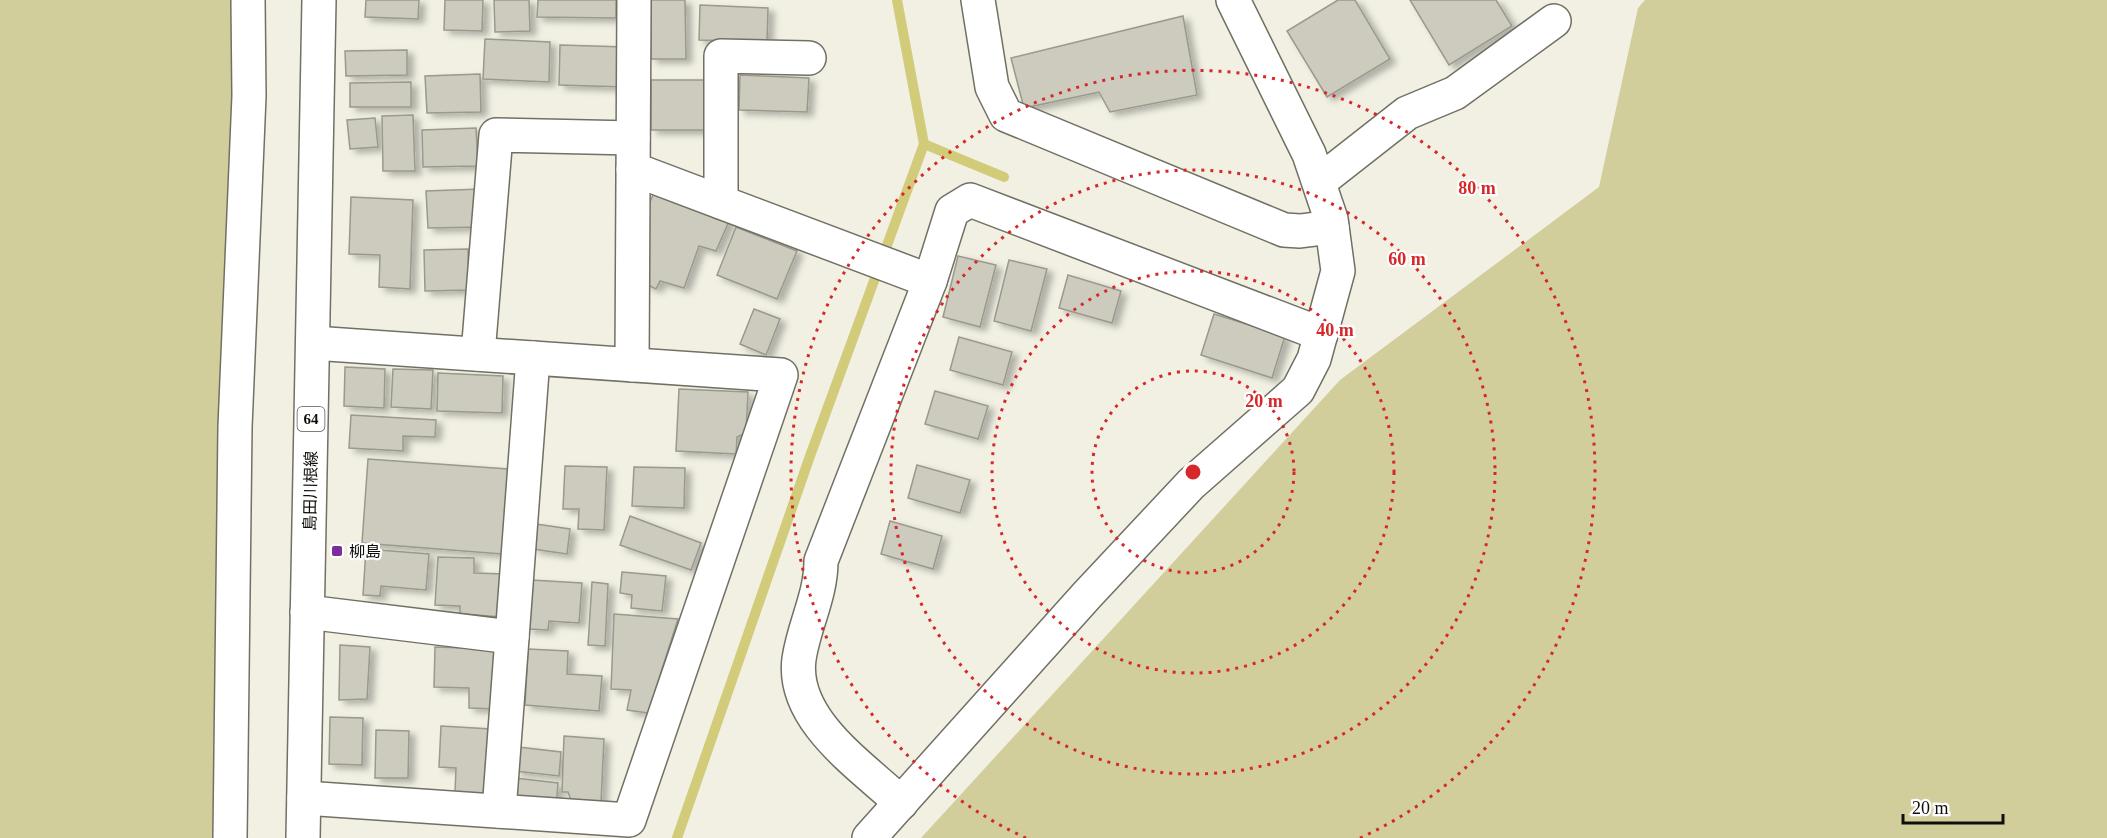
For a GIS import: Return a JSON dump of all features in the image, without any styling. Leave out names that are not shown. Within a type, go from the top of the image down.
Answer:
[{"type":"street","points":[[230,838],[235,427],[249,96],[248,0]]},
{"type":"street","name":"島田川根線","points":[[303,838],[320,0]]},
{"type":"street","points":[[632,365],[634,0]]},
{"type":"street","points":[[978,0],[992,87],[1006,115],[1284,230],[1300,231],[1332,227]]},
{"type":"street","points":[[869,838],[1087,595],[1191,484],[1298,390],[1314,359],[1338,271],[1332,227],[1309,154],[1233,0]]},
{"type":"street","points":[[1319,182],[1407,113],[1455,93],[1554,21]]},
{"type":"street","points":[[721,202],[721,56],[809,58]]},
{"type":"street","points":[[478,354],[495,135],[633,154],[721,202],[930,281]]},
{"type":"street","points":[[901,803],[818,725],[803,699],[799,660],[821,581],[821,561],[930,281],[952,211],[970,201],[1321,333]]},
{"type":"street","points":[[304,798],[629,820],[781,375],[313,343]]},
{"type":"street","points":[[499,811],[533,358]]},
{"type":"street","points":[[308,612],[512,637]]},
{"type":"shaded area","points":[[0,0],[254,0],[218,838],[0,838]]},
{"type":"shaded area","points":[[1645,0],[2107,0],[2107,838],[921,838],[1340,380],[1599,187],[1638,8]]},
{"type":"building","points":[[366,0],[419,0],[418,19],[365,17]]},
{"type":"building","points":[[445,0],[483,0],[482,31],[444,30]]},
{"type":"building","points":[[494,0],[529,0],[530,31],[495,32]]},
{"type":"building","points":[[538,0],[616,0],[616,18],[537,17]]},
{"type":"building","points":[[651,0],[685,0],[686,59],[651,59]]},
{"type":"building","points":[[1338,0],[1355,0],[1390,59],[1327,97],[1287,31]]},
{"type":"building","points":[[1410,0],[1496,0],[1512,26],[1449,65]]},
{"type":"building","points":[[700,5],[768,8],[767,42],[699,40]]},
{"type":"building","points":[[1183,16],[1197,95],[1110,112],[1099,92],[1024,108],[1011,58]]},
{"type":"building","points":[[485,39],[550,42],[549,82],[483,79]]},
{"type":"building","points":[[560,45],[626,47],[625,87],[559,85]]},
{"type":"building","points":[[407,50],[407,75],[346,76],[345,51]]},
{"type":"building","points":[[480,74],[481,112],[427,113],[425,76]]},
{"type":"building","points":[[740,75],[809,78],[807,112],[739,110]]},
{"type":"building","points":[[651,80],[705,80],[705,130],[651,130]]},
{"type":"building","points":[[411,82],[411,107],[350,107],[350,83]]},
{"type":"building","points":[[413,115],[415,171],[383,171],[382,116]]},
{"type":"building","points":[[375,118],[378,147],[350,149],[347,120]]},
{"type":"building","points":[[476,128],[478,166],[423,167],[422,130]]},
{"type":"building","points":[[481,189],[482,227],[428,228],[426,191]]},
{"type":"building","points":[[655,191],[730,219],[716,251],[699,246],[684,288],[660,281],[656,289],[642,282],[642,219]]},
{"type":"building","points":[[351,197],[413,200],[410,289],[379,287],[380,255],[349,254]]},
{"type":"building","points":[[736,227],[797,251],[777,299],[717,275]]},
{"type":"building","points":[[468,249],[469,290],[425,291],[424,250]]},
{"type":"building","points":[[958,256],[996,265],[980,327],[943,317]]},
{"type":"building","points":[[1009,260],[1047,269],[1031,331],[994,321]]},
{"type":"building","points":[[1068,275],[1121,291],[1112,323],[1059,308]]},
{"type":"building","points":[[754,309],[780,319],[766,355],[740,344]]},
{"type":"building","points":[[1214,314],[1285,336],[1272,378],[1201,355]]},
{"type":"building","points":[[959,337],[1012,352],[1003,385],[950,370]]},
{"type":"building","points":[[345,367],[385,369],[384,408],[344,406]]},
{"type":"building","points":[[393,369],[433,370],[431,409],[391,407]]},
{"type":"building","points":[[438,373],[503,376],[502,413],[437,411]]},
{"type":"building","points":[[679,389],[748,392],[746,433],[737,437],[736,454],[676,451]]},
{"type":"building","points":[[935,391],[988,406],[978,439],[925,424]]},
{"type":"building","points":[[351,415],[436,420],[435,437],[403,436],[403,451],[349,448]]},
{"type":"building","points":[[368,459],[508,469],[502,554],[362,543]]},
{"type":"building","points":[[917,465],[970,480],[960,513],[908,498]]},
{"type":"building","points":[[565,466],[607,467],[604,530],[578,529],[579,509],[563,509]]},
{"type":"building","points":[[634,467],[685,468],[684,508],[632,506]]},
{"type":"building","points":[[630,516],[701,543],[691,570],[620,545]]},
{"type":"building","points":[[890,521],[942,536],[933,569],[881,554]]},
{"type":"building","points":[[536,524],[570,529],[567,554],[533,549]]},
{"type":"building","points":[[366,549],[429,554],[426,590],[381,586],[380,596],[363,595]]},
{"type":"building","points":[[438,557],[474,558],[474,573],[505,574],[503,617],[460,614],[460,606],[435,605]]},
{"type":"building","points":[[622,572],[666,576],[662,611],[631,608],[632,595],[620,593]]},
{"type":"building","points":[[531,580],[582,583],[579,623],[549,621],[548,630],[527,629]]},
{"type":"building","points":[[592,582],[608,584],[605,646],[588,645]]},
{"type":"building","points":[[614,614],[678,619],[648,713],[627,710],[631,690],[611,689]]},
{"type":"building","points":[[340,645],[370,647],[367,699],[339,700]]},
{"type":"building","points":[[435,647],[497,649],[496,709],[469,708],[469,688],[434,687]]},
{"type":"building","points":[[528,649],[568,651],[567,674],[602,676],[599,711],[525,705]]},
{"type":"building","points":[[330,717],[363,718],[362,765],[329,764]]},
{"type":"building","points":[[441,726],[491,729],[486,794],[455,792],[456,768],[439,767]]},
{"type":"building","points":[[376,730],[409,731],[408,778],[375,778]]},
{"type":"building","points":[[564,736],[604,739],[601,802],[571,800],[568,792],[562,792]]},
{"type":"building","points":[[518,747],[561,752],[559,776],[515,771]]},
{"type":"building","points":[[515,778],[558,783],[556,807],[513,802]]},
{"type":"waterway","points":[[677,838],[810,456],[924,144],[897,0]]},
{"type":"waterway","points":[[924,144],[1004,177]]},
{"type":"place","name":"柳島","points":[[337,551]]}]
